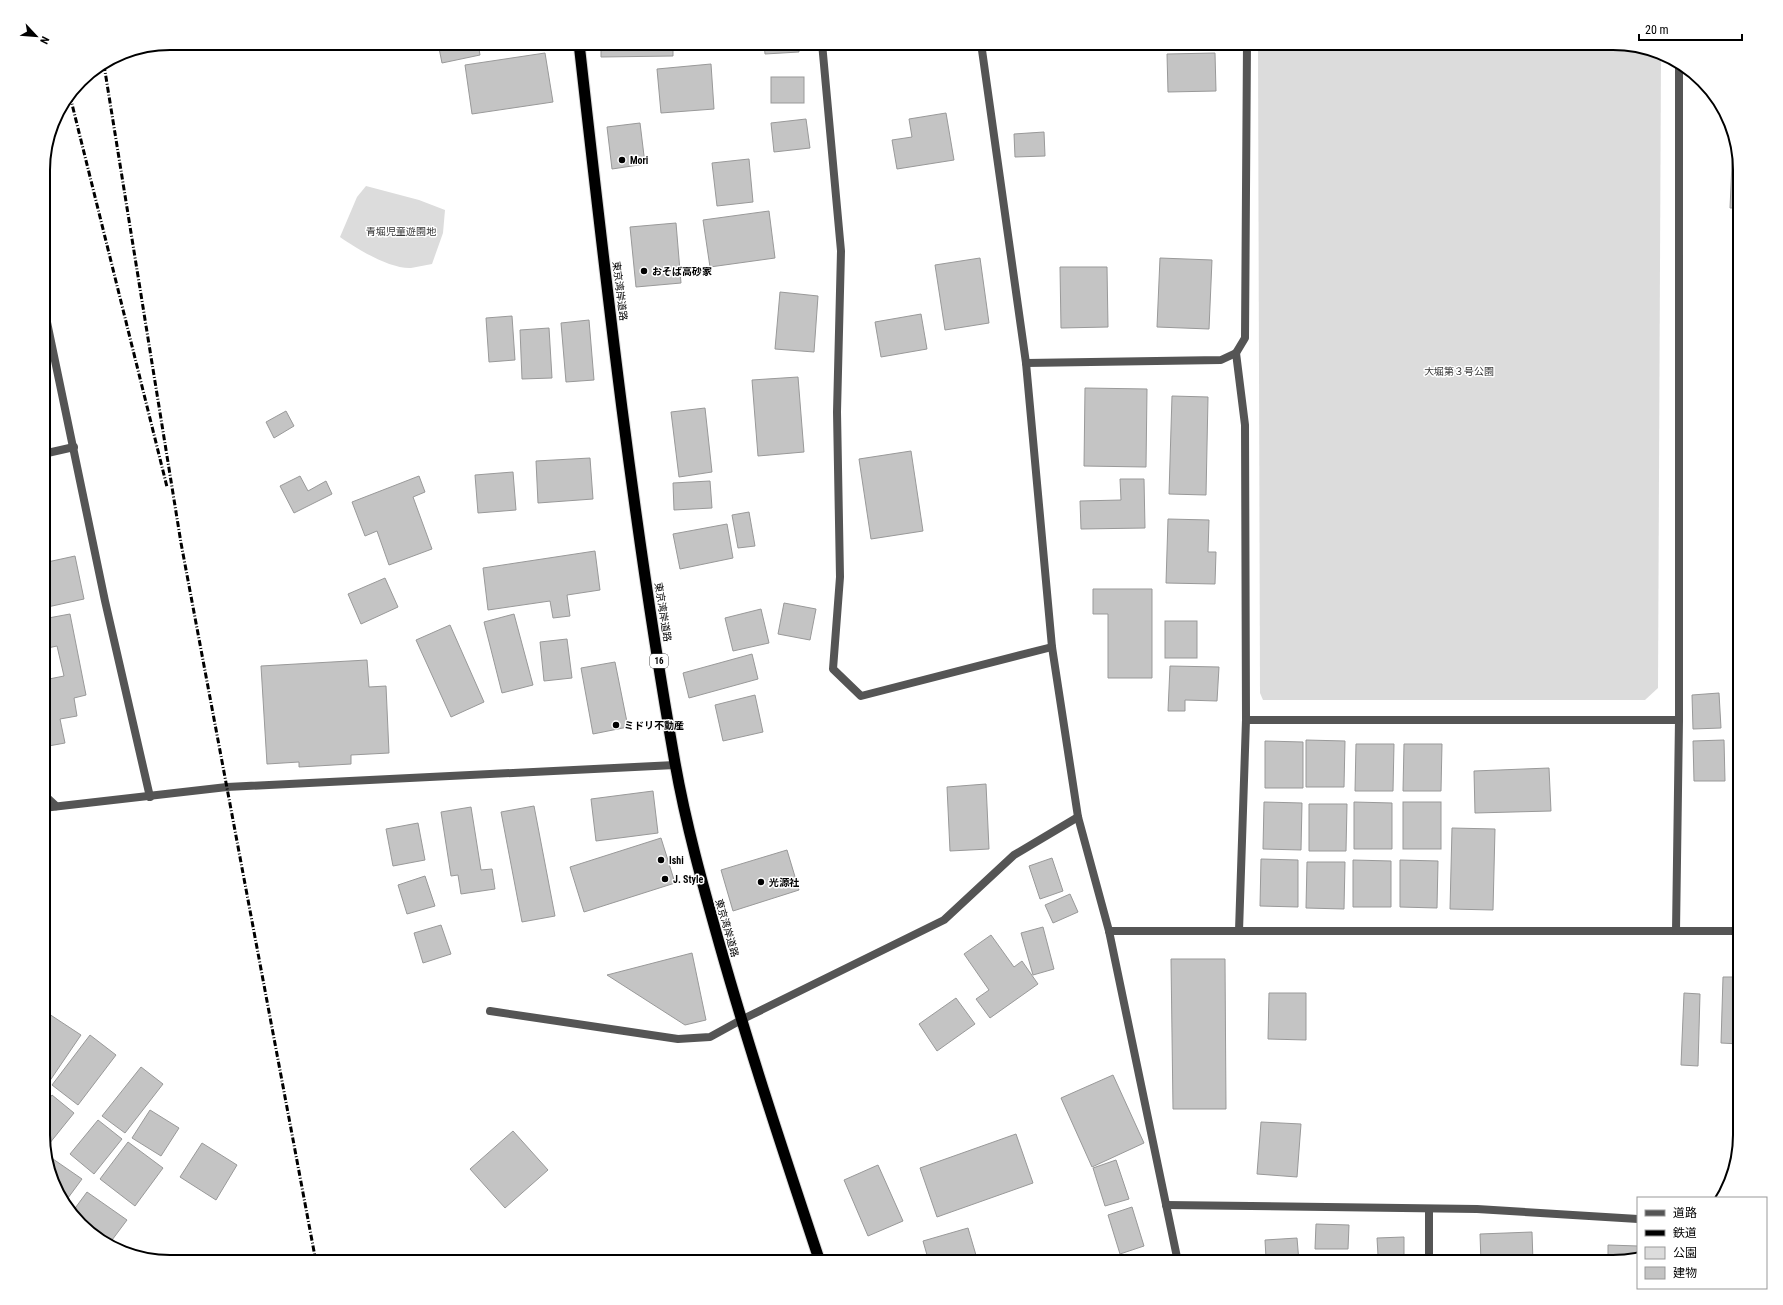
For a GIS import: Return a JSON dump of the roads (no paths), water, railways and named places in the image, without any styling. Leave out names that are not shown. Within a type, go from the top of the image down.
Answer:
[{"type":"highway","name":"東京湾岸道路","points":[[580,50],[632,479],[651,614],[675,765],[703,886],[741,1020],[818,1255]]},
{"type":"street","points":[[823,50],[841,251],[837,412],[840,576],[833,668],[861,696],[1052,647]]},
{"type":"street","points":[[982,50],[1026,363],[1052,647],[1078,817],[1109,931],[1177,1255]]},
{"type":"street","points":[[1026,363],[1221,360],[1236,352],[1245,338],[1247,50]]},
{"type":"street","points":[[1676,931],[1679,720],[1679,70]]},
{"type":"street","points":[[50,336],[106,601],[150,797]]},
{"type":"street","points":[[1236,352],[1244,425],[1246,720],[1239,931]]},
{"type":"street","points":[[50,452],[74,447]]},
{"type":"street","points":[[1246,720],[1679,720]]},
{"type":"street","points":[[50,807],[227,788],[675,765]]},
{"type":"street","points":[[50,800],[56,806]]},
{"type":"street","points":[[490,1011],[678,1039],[710,1037],[741,1020],[944,920],[1014,855],[1078,817]]},
{"type":"street","points":[[1109,931],[1733,931]]},
{"type":"street","points":[[1166,1205],[1477,1209],[1637,1219]]},
{"type":"street","points":[[1429,1208],[1429,1255]]},
{"type":"railway","points":[[105,70],[181,543],[315,1255]]},
{"type":"railway","points":[[72,102],[167,487]]},
{"type":"place","name":"Mori","points":[[622,160]]},
{"type":"place","name":"おそば高砂家","points":[[644,271]]},
{"type":"place","name":"ミドリ不動産","points":[[616,725]]},
{"type":"place","name":"Ishi","points":[[661,860]]},
{"type":"place","name":"J. Style","points":[[665,879]]},
{"type":"place","name":"光源社","points":[[761,882]]},
{"type":"park label","name":"青堀児童遊園地","points":[[401,231]]},
{"type":"park label","name":"大堀第３号公園","points":[[1459,371]]}]
